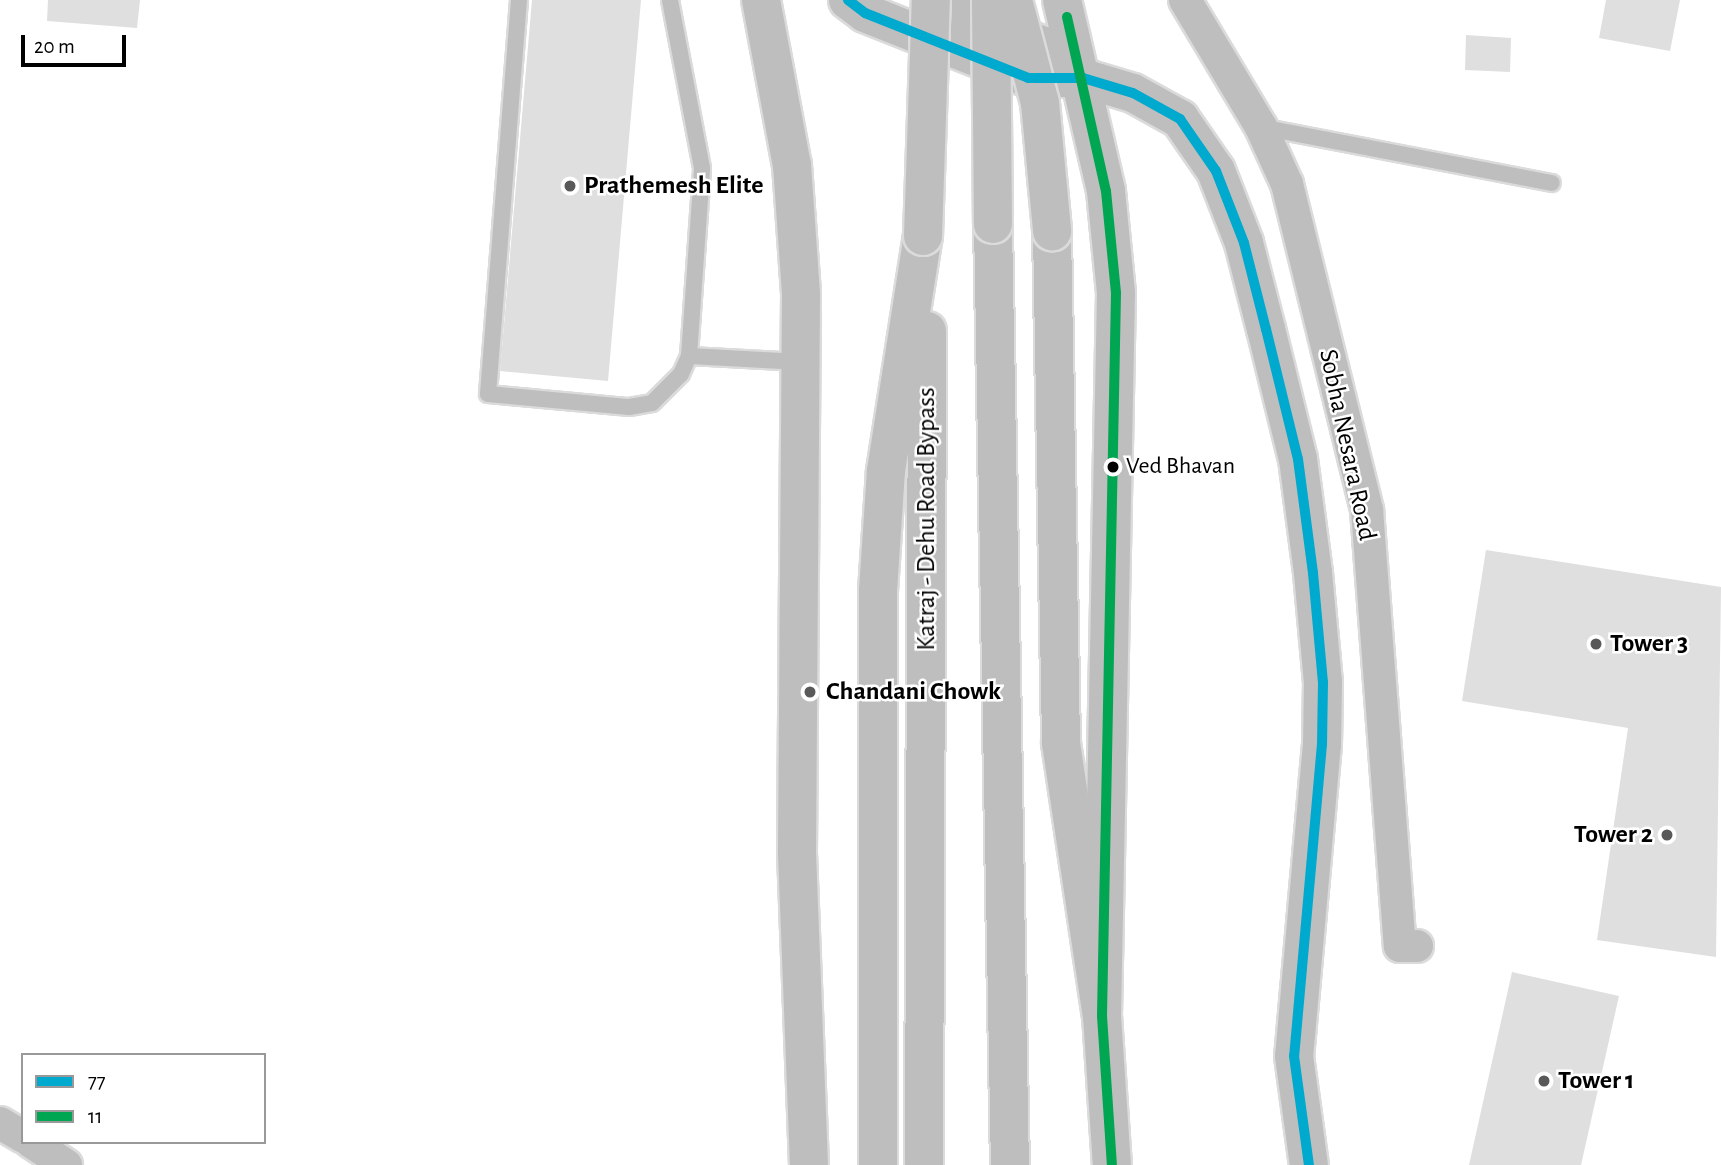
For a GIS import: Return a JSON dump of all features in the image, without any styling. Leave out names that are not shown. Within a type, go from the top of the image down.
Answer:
[{"type":"main road","points":[[761,0],[792,165],[801,362],[797,853],[809,1165]]},
{"type":"main road","points":[[848,0],[865,13],[1028,78],[1083,78],[1133,93],[1180,119],[1216,171],[1244,243],[1298,459],[1323,682],[1322,744],[1294,1056],[1309,1165]]},
{"type":"main road","points":[[932,0],[1041,45],[1083,78]]},
{"type":"main road","name":"Katraj - Dehu Road Bypass","points":[[924,1165],[928,352],[923,236],[932,0]]},
{"type":"main road","points":[[991,0],[1010,1165]]},
{"type":"main road","points":[[1013,0],[1040,103],[1052,231],[1062,743],[1102,1017],[1112,1165]]},
{"type":"main road","points":[[1062,0],[1083,78],[1106,191],[1116,293],[1102,1017]]},
{"type":"main road","points":[[878,1165],[878,591],[886,471],[923,236]]},
{"type":"street","name":"Sobha Nesara Road","points":[[1185,0],[1261,127],[1287,184],[1367,510],[1400,946],[1418,946]]},
{"type":"street","points":[[0,1123],[21,1136]]},
{"type":"street","points":[[34,1144],[66,1165]]},
{"type":"lane","points":[[519,0],[488,394],[629,407],[652,403],[681,374],[688,356],[702,168],[670,0]]},
{"type":"lane","points":[[1261,127],[1552,183]]},
{"type":"lane","points":[[688,356],[801,362]]},
{"type":"building","points":[[48,0],[140,0],[137,28],[47,21]]},
{"type":"building","name":"Prathemesh Elite","points":[[532,0],[641,0],[608,381],[500,371]]},
{"type":"building","points":[[1606,0],[1680,0],[1670,51],[1599,38]]},
{"type":"building","points":[[1466,35],[1511,38],[1510,72],[1465,70]]},
{"type":"building","name":"Tower 3","points":[[1486,550],[1721,587],[1716,957],[1597,940],[1628,728],[1462,701]]},
{"type":"building","name":"Tower 1","points":[[1512,972],[1619,996],[1581,1165],[1469,1165]]},
{"type":"transit line","name":"77","points":[[848,0],[865,13],[1028,78],[1083,78],[1133,93],[1180,119],[1216,171],[1244,243],[1298,459],[1313,573],[1323,682],[1322,744],[1294,1056],[1309,1165]]},
{"type":"transit line","name":"11","points":[[1067,17],[1106,191],[1116,293],[1102,1016],[1112,1165]]},
{"type":"place","name":"Prathemesh Elite","points":[[570,186]]},
{"type":"place","name":"Ved Bhavan","points":[[1113,467]]},
{"type":"place","name":"Tower 3","points":[[1596,644]]},
{"type":"place","name":"Chandani Chowk","points":[[810,692]]},
{"type":"place","name":"Tower 2","points":[[1667,835]]},
{"type":"place","name":"Tower 1","points":[[1544,1081]]}]
